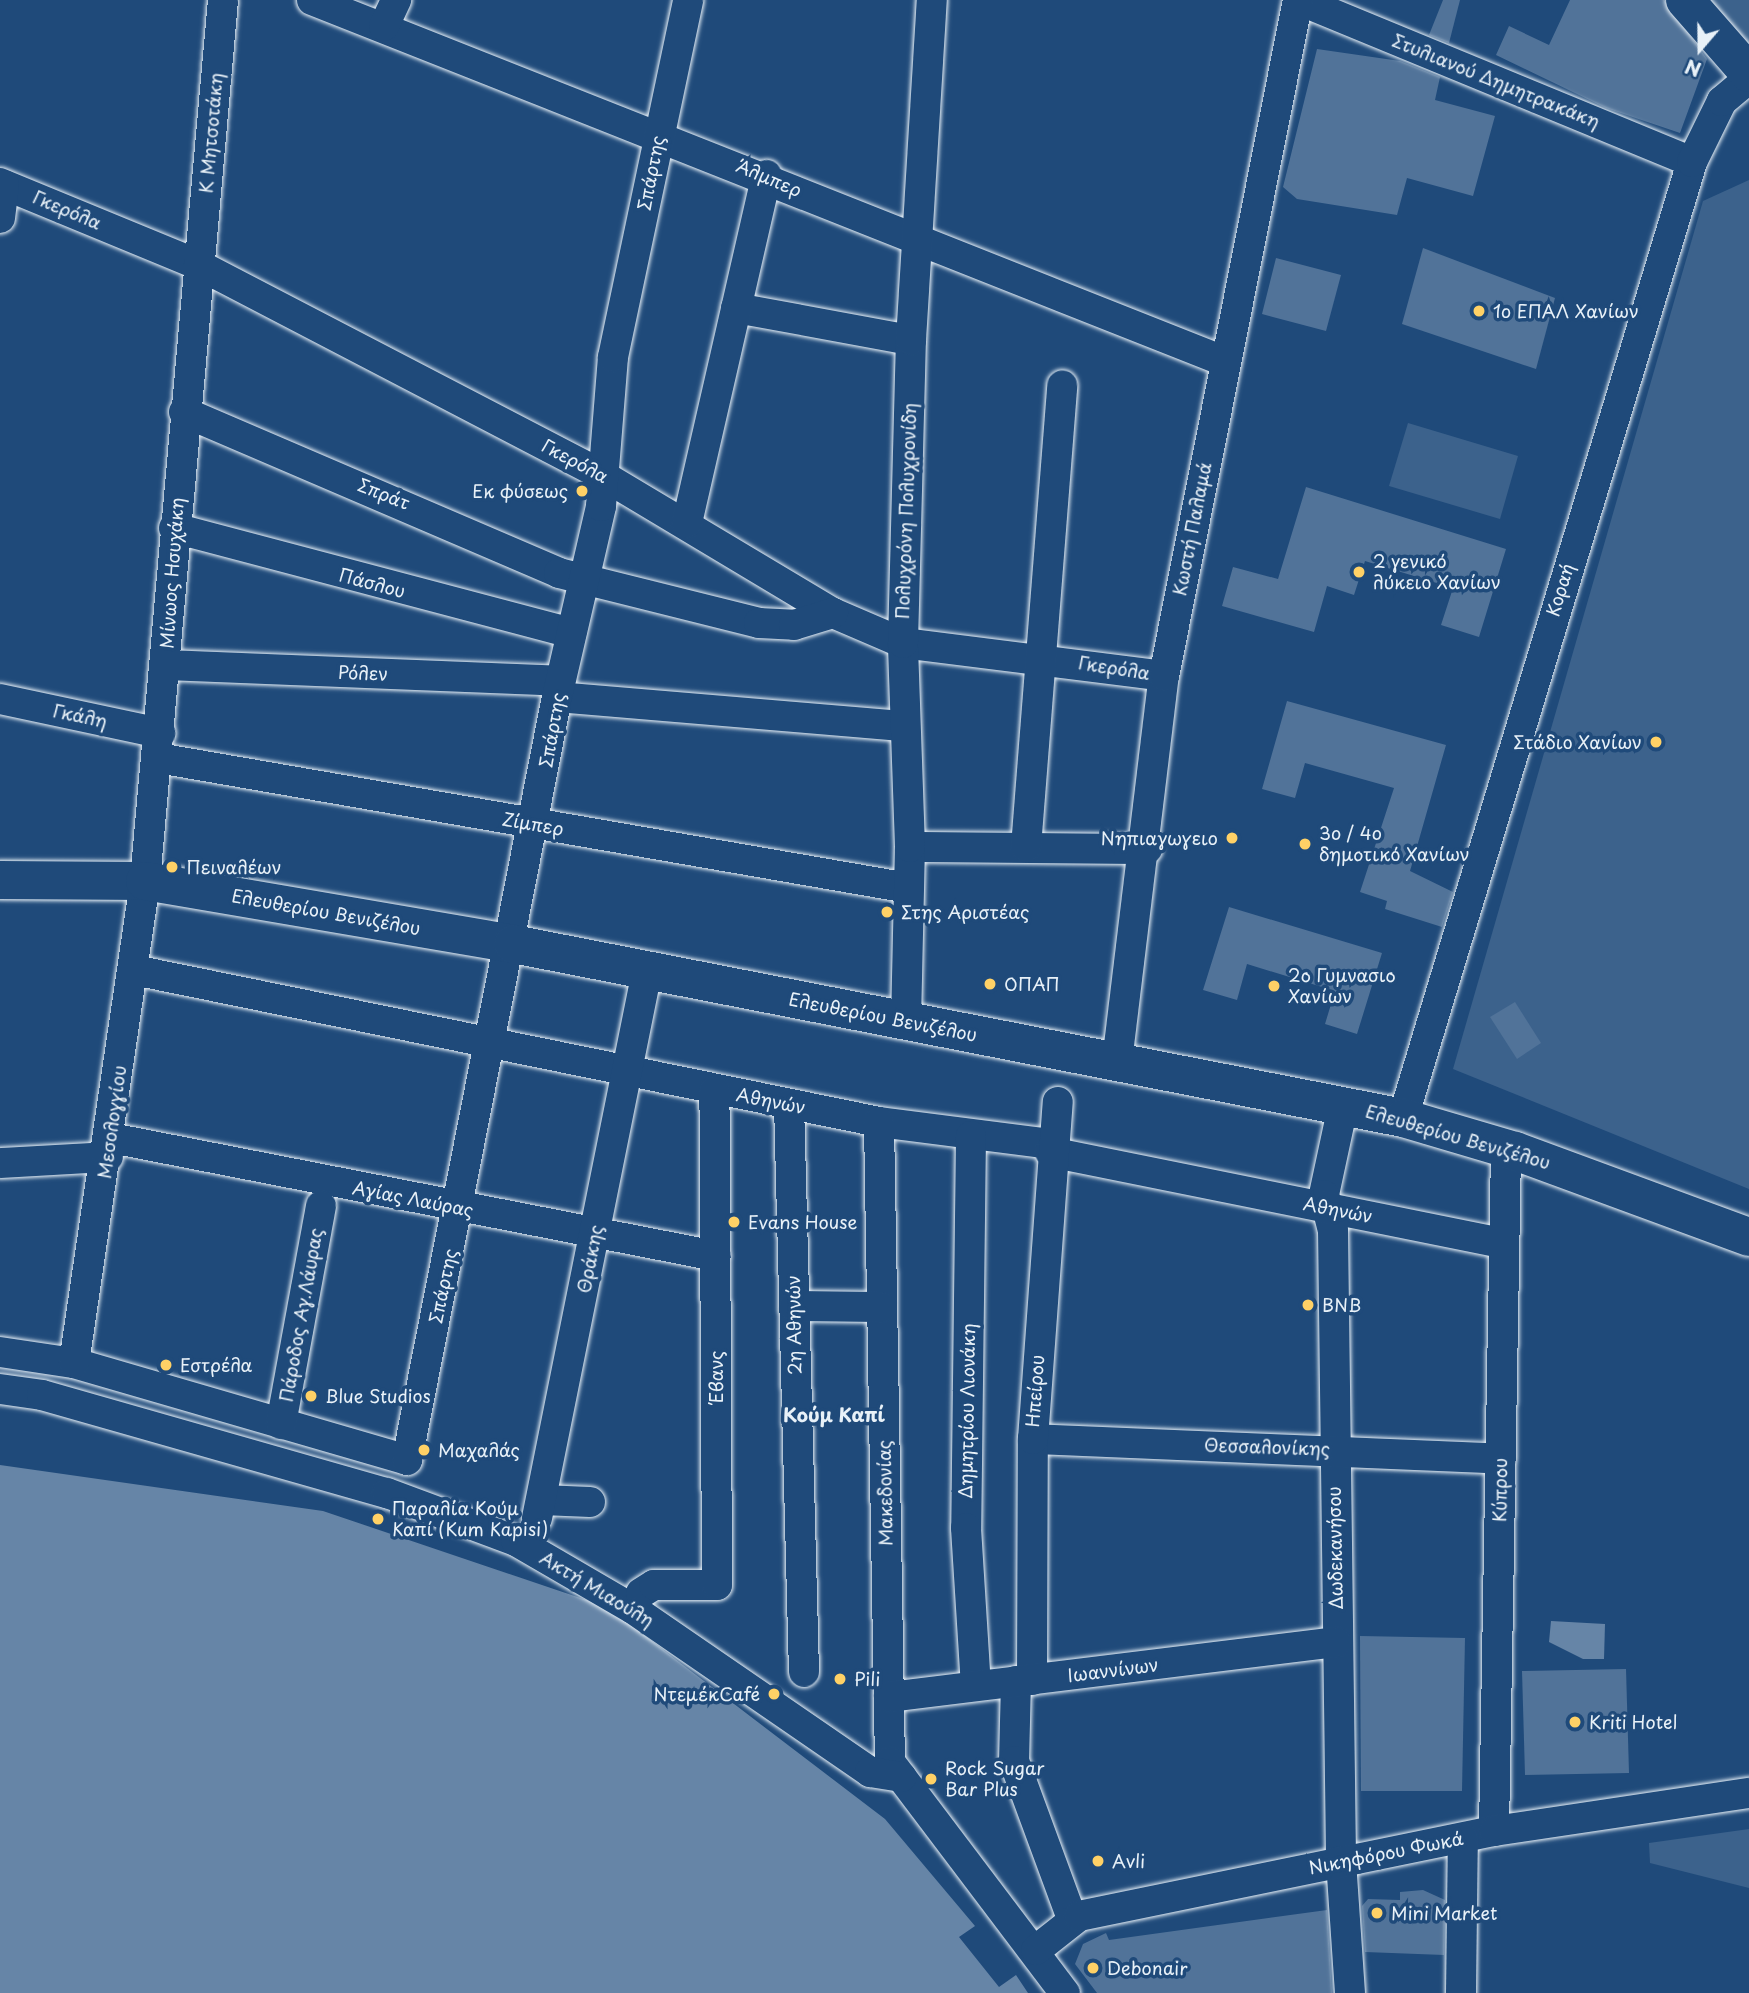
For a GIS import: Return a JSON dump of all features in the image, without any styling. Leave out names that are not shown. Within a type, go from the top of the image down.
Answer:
[{"type":"main road","points":[[1685,0],[1749,73]]},
{"type":"main road","name":"Ελευθερίου Βενιζέλου","points":[[0,880],[145,881],[513,944],[1404,1118],[1506,1148],[1749,1237]]},
{"type":"street","name":"Κ Μητσοτάκη","points":[[199,265],[223,0]]},
{"type":"street","name":"Άλμπερ","points":[[312,0],[390,13],[658,134],[767,175],[916,244],[1224,361]]},
{"type":"street","name":"Σπάρτης","points":[[281,1424],[407,1460],[513,944],[559,689],[582,578],[601,506],[613,358],[688,0]]},
{"type":"street","name":"Πολυχρόνη Πολυχρονίδη","points":[[906,1022],[909,847],[903,643],[911,340],[932,0]]},
{"type":"street","name":"Στυλιανού Δημητρακάκη","points":[[1299,0],[1692,162]]},
{"type":"street","name":"Κωστή Παλαμά","points":[[1117,1062],[1147,849],[1164,676],[1224,361],[1299,0]]},
{"type":"street","name":"Κοραή","points":[[1404,1118],[1692,162],[1722,101],[1749,78]]},
{"type":"street","points":[[687,523],[767,175]]},
{"type":"street","name":"Γκερόλα","points":[[2,184],[199,265],[602,475],[687,523],[833,613],[903,643],[1038,656],[1164,676]]},
{"type":"street","points":[[0,218],[2,184]]},
{"type":"street","name":"Μίνωος Ησυχάκη","points":[[145,881],[159,746],[174,528],[199,265]]},
{"type":"street","points":[[736,308],[911,340]]},
{"type":"street","points":[[1026,847],[1038,656],[1062,385]]},
{"type":"street","name":"Σπράτ","points":[[184,412],[582,578],[759,623],[794,625],[833,613]]},
{"type":"street","name":"Πάσλου","points":[[174,528],[571,633]]},
{"type":"street","name":"Ρόλεν","points":[[166,665],[559,689],[905,726]]},
{"type":"street","name":"Γκάλη","points":[[0,699],[159,746]]},
{"type":"street","name":"Ζίμπερ","points":[[159,746],[536,824],[908,888]]},
{"type":"street","points":[[909,847],[1147,849]]},
{"type":"street","name":"Μεσολογγίου","points":[[74,1363],[110,1147],[145,881]]},
{"type":"street","name":"Αθηνών","points":[[134,971],[714,1091],[879,1122],[1050,1148],[1503,1243]]},
{"type":"street","name":"Θράκης","points":[[590,1502],[540,1509],[647,971]]},
{"type":"street","name":"Έβανς","points":[[641,1593],[674,1584],[717,1586],[714,1091]]},
{"type":"street","name":"Ηπείρου","points":[[1059,1102],[1050,1148],[1032,1439],[1024,1681],[1014,1761],[1072,1919]]},
{"type":"street","name":"2η Αθηνών","points":[[789,1104],[804,1672]]},
{"type":"street","name":"Δωδεκανήσου","points":[[1343,1106],[1324,1195],[1328,1208],[1341,1861],[1350,1993]]},
{"type":"street","name":"Μακεδονίας","points":[[879,1122],[890,1762],[902,1777]]},
{"type":"street","name":"Δημητρίου Λιονάκη","points":[[971,1136],[966,1528],[976,1686]]},
{"type":"street","name":"Αγίας Λαύρας","points":[[0,1163],[110,1147],[716,1256]]},
{"type":"street","name":"Κύπρου","points":[[1494,1832],[1506,1148]]},
{"type":"street","name":"Πάροδος Αγ.Λάυρας","points":[[281,1424],[321,1206]]},
{"type":"street","points":[[794,1306],[882,1307]]},
{"type":"street","points":[[0,1352],[74,1363],[281,1424]]},
{"type":"street","name":"Ακτή Μιαούλη","points":[[0,1389],[42,1395],[387,1493],[516,1541],[633,1609],[870,1772],[902,1777]]},
{"type":"street","name":"Θεσσαλονίκης","points":[[1032,1439],[1501,1459]]},
{"type":"street","name":"Ιωαννίνων","points":[[889,1697],[1337,1642]]},
{"type":"street","points":[[902,1777],[1036,1950],[1065,1993]]},
{"type":"street","name":"Νικηφόρου Φωκά","points":[[1036,1950],[1072,1919],[1341,1861],[1494,1832],[1749,1793]]},
{"type":"street","points":[[1461,1993],[1463,1838]]},
{"type":"shaded area","points":[[1699,0],[1749,0],[1749,57]]},
{"type":"shaded area","name":"Στάδιο Χανίων","points":[[1749,180],[1749,1189],[1453,1069],[1703,201]]},
{"type":"shaded area","points":[[1408,423],[1518,456],[1500,519],[1389,486]]},
{"type":"shaded area","points":[[0,1465],[323,1511],[607,1607],[885,1819],[975,1926],[959,1937],[999,1987],[1016,1975],[1028,1993],[0,1993]]},
{"type":"shaded area","points":[[1551,1621],[1605,1624],[1604,1659],[1583,1659],[1549,1642]]},
{"type":"shaded area","points":[[1749,1829],[1749,1888],[1650,1863],[1649,1843]]},
{"type":"building","points":[[1443,0],[1460,0],[1449,43],[1429,35]]},
{"type":"building","points":[[1570,0],[1664,0],[1707,59],[1680,133],[1606,108],[1496,55],[1509,26],[1549,45]]},
{"type":"building","points":[[1317,49],[1400,61],[1440,77],[1435,100],[1495,116],[1473,196],[1407,178],[1397,215],[1297,199],[1283,187]]},
{"type":"building","name":"1ο ΕΠΑΛ Χανίων","points":[[1423,248],[1555,298],[1536,369],[1402,324]]},
{"type":"building","points":[[1276,258],[1341,275],[1326,331],[1262,314]]},
{"type":"building","points":[[1306,487],[1506,549],[1479,637],[1441,625],[1453,588],[1365,561],[1354,595],[1327,586],[1314,632],[1222,606],[1233,567],[1278,579]]},
{"type":"building","points":[[1287,701],[1446,745],[1410,871],[1453,892],[1442,927],[1385,909],[1387,901],[1360,892],[1394,788],[1305,763],[1295,798],[1262,789]]},
{"type":"building","points":[[1229,907],[1382,953],[1357,1034],[1325,1024],[1335,991],[1247,964],[1237,1000],[1203,990]]},
{"type":"building","points":[[1515,1002],[1541,1043],[1517,1059],[1490,1017]]},
{"type":"building","points":[[1360,1636],[1465,1638],[1462,1791],[1361,1791]]},
{"type":"building","name":"Kriti Hotel","points":[[1626,1669],[1629,1773],[1525,1775],[1522,1671]]},
{"type":"building","points":[[1423,1890],[1445,1900],[1444,1955],[1365,1952],[1362,1906],[1368,1899],[1400,1900],[1400,1892]]},
{"type":"building","points":[[1327,1910],[1332,1993],[1097,1993],[1075,1964],[1083,1944],[1106,1933],[1109,1940]]},
{"type":"place","name":"1ο ΕΠΑΛ Χανίων","points":[[1479,311]]},
{"type":"place","name":"Εκ φύσεως","points":[[582,491]]},
{"type":"place","name":"2 γενικό λύκειο Χανίων","points":[[1359,572]]},
{"type":"place","name":"Στάδιο Χανίων","points":[[1656,742]]},
{"type":"place","name":"Νηπιαγωγειο","points":[[1232,838]]},
{"type":"place","name":"3ο / 4ο δημοτικό Χανίων","points":[[1305,844]]},
{"type":"place","name":"Πειναλέων","points":[[172,867]]},
{"type":"place","name":"Στης Αριστέας","points":[[887,912]]},
{"type":"place","name":"ΟΠΑΠ","points":[[990,984]]},
{"type":"place","name":"2ο Γυμνασιο Χανίων","points":[[1274,986]]},
{"type":"place","name":"Evans House","points":[[734,1222]]},
{"type":"place","name":"BNB","points":[[1308,1305]]},
{"type":"place","name":"Εστρέλα","points":[[166,1365]]},
{"type":"place","name":"Blue Studios","points":[[311,1396]]},
{"type":"place","name":"Μαχαλάς","points":[[424,1450]]},
{"type":"place","name":"Παραλία Κούμ Καπί (Kum Kapisi)","points":[[378,1519]]},
{"type":"place","name":"Pili","points":[[840,1679]]},
{"type":"place","name":"ΝτεμέκCafé","points":[[774,1694]]},
{"type":"place","name":"Kriti Hotel","points":[[1575,1722]]},
{"type":"place","name":"Rock Sugar Bar Plus","points":[[931,1779]]},
{"type":"place","name":"Avli","points":[[1098,1861]]},
{"type":"place","name":"Mini Market","points":[[1377,1913]]},
{"type":"place","name":"Debonair","points":[[1093,1968]]},
{"type":"district","name":"Κούμ Καπί","points":[[834,1415]]}]
